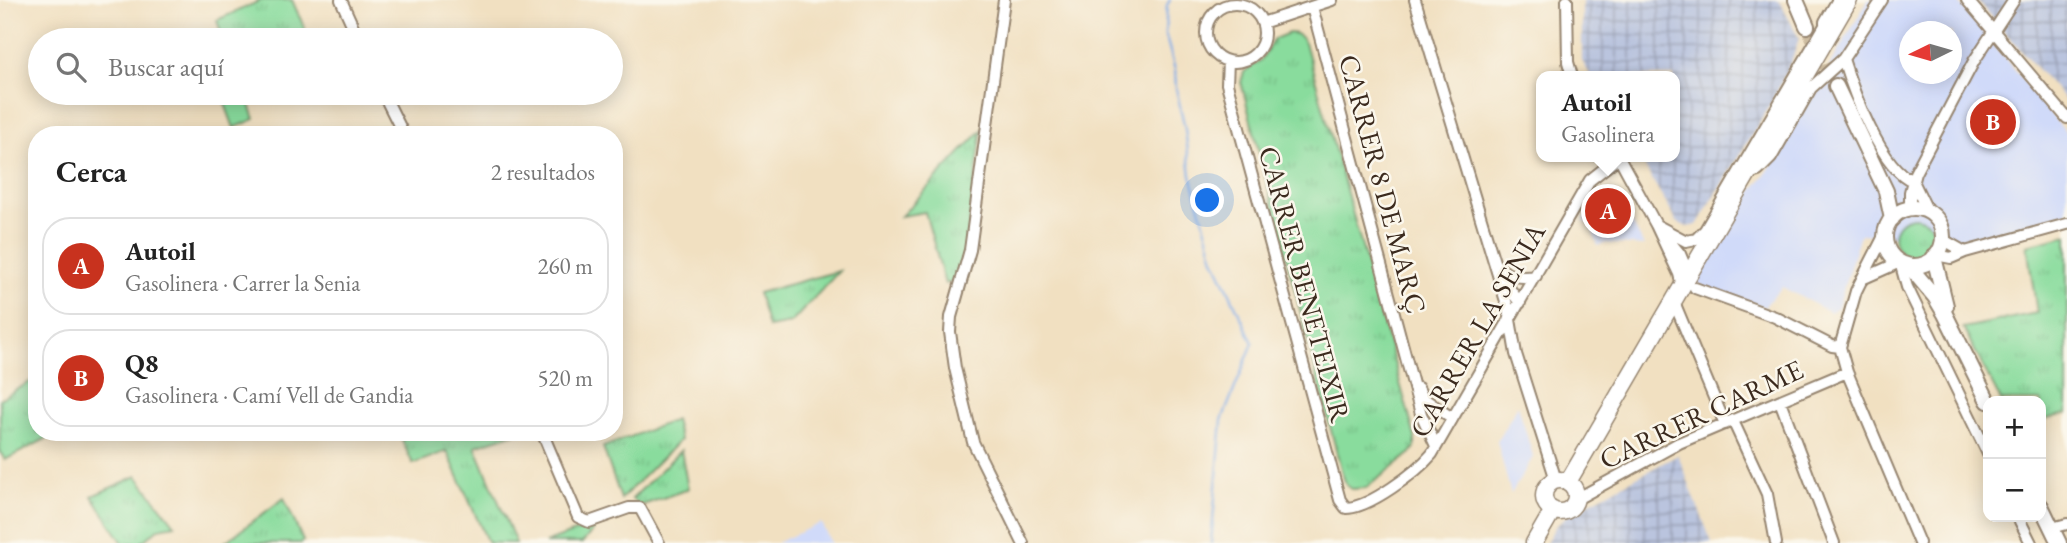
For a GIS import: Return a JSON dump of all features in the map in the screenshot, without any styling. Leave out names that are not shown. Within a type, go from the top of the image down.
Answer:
[{"type":"main road","points":[[1566,486],[1548,485],[1544,496],[1553,510],[1567,509],[1572,505],[1566,486],[1674,302],[1689,283],[1804,69],[1828,28],[1849,0]]},
{"type":"main road","points":[[1534,543],[1553,510]]},
{"type":"street","points":[[341,0],[354,28]]},
{"type":"street","points":[[1004,0],[970,250],[951,317],[951,345],[973,442],[1023,543]]},
{"type":"street","points":[[1262,23],[1332,0]]},
{"type":"street","points":[[1415,0],[1490,256],[1508,308],[1516,354],[1566,486]]},
{"type":"street","points":[[1567,0],[1568,62],[1571,71]]},
{"type":"street","points":[[1796,0],[1807,26]]},
{"type":"street","points":[[1828,28],[1840,0]]},
{"type":"street","points":[[1748,174],[1758,171],[1771,158],[1811,88],[1843,60],[1882,0]]},
{"type":"street","points":[[1967,0],[2067,118]]},
{"type":"street","points":[[1909,209],[1913,181],[1941,122],[1993,30],[2014,0]]},
{"type":"street","points":[[1228,2],[1252,9],[1262,23],[1263,40],[1253,55],[1237,62],[1228,61],[1213,52],[1206,37],[1213,13],[1228,2]]},
{"type":"street","name":"CARRER 8 DE MARÇ","points":[[1312,7],[1421,414],[1436,446]]},
{"type":"street","points":[[1843,60],[1849,81],[1887,158],[1901,175],[1913,181],[1928,212],[1939,224],[1942,239],[1935,256],[1923,265],[1904,264],[1862,279]]},
{"type":"street","name":"CARRER BENETEIXIR","points":[[1228,61],[1227,84],[1340,500],[1346,509],[1355,508]]},
{"type":"street","points":[[1656,225],[1686,241],[1700,236],[1804,69]]},
{"type":"street","points":[[1836,86],[1886,191],[1892,219]]},
{"type":"street","points":[[389,105],[400,126]]},
{"type":"street","name":"CARRER LA SENIA","points":[[1355,508],[1425,462],[1509,323],[1590,180],[1613,162]]},
{"type":"street","points":[[1622,162],[1656,225],[1680,254],[1689,283],[1775,317],[1832,346],[1840,347]]},
{"type":"street","points":[[1886,191],[1909,209],[1928,212]]},
{"type":"street","points":[[1909,209],[1892,219],[1856,291],[1840,347],[1847,372],[1919,543]]},
{"type":"street","points":[[1935,256],[1951,258],[2067,224]]},
{"type":"street","points":[[1885,234],[1888,251],[1935,296],[1986,396]]},
{"type":"street","points":[[1942,239],[1965,252]]},
{"type":"street","points":[[1490,256],[1506,275],[1524,278],[1536,276]]},
{"type":"street","points":[[1490,256],[1505,284],[1520,303]]},
{"type":"street","points":[[1935,256],[1951,325]]},
{"type":"street","points":[[1904,264],[1907,287],[1983,444]]},
{"type":"street","points":[[1674,302],[1729,422],[1767,494],[1776,543]]},
{"type":"street","name":"CARRER CARME","points":[[1566,486],[1582,496],[1656,454],[1847,372]]},
{"type":"street","name":"CARRER 8 DE MARÇ","points":[[1410,373],[1423,398],[1452,418]]},
{"type":"street","points":[[1780,401],[1834,543]]},
{"type":"street","points":[[546,441],[578,517],[589,522],[629,508],[640,508],[659,543]]},
{"type":"street","points":[[2046,516],[2059,543]]},
{"type":"street","points":[[2020,522],[2031,543]]},
{"type":"street","points":[[2052,528],[2067,524]]},
{"type":"shaded area","points":[[1582,0],[1779,0],[1799,38],[1773,100],[1697,225],[1687,227],[1677,222],[1642,162],[1680,162],[1680,71],[1588,71],[1582,61]]},
{"type":"shaded area","points":[[1868,0],[1957,0],[2067,134],[2067,215],[1960,241],[1860,234],[1838,307],[1830,312],[1782,287],[1764,307],[1714,292],[1695,282],[1743,202],[1768,171]]},
{"type":"shaded area","points":[[1976,0],[2067,0],[2067,102]]},
{"type":"shaded area","points":[[1604,194],[1613,194],[1621,201],[1644,246],[1606,243],[1598,246],[1590,224],[1583,221],[1595,200]]},
{"type":"shaded area","points":[[1518,405],[1533,457],[1511,494],[1497,441]]},
{"type":"shaded area","points":[[1678,455],[1712,543],[1546,543],[1555,527],[1570,513]]},
{"type":"shaded area","points":[[821,523],[831,543],[776,543]]},
{"type":"green space","points":[[262,0],[292,0],[304,28],[219,28],[217,20]]},
{"type":"green space","points":[[1289,33],[1300,36],[1306,46],[1415,437],[1415,447],[1411,453],[1366,488],[1352,489],[1346,485],[1341,469],[1241,82],[1244,72],[1261,60],[1274,39]]},
{"type":"green space","points":[[225,105],[250,105],[255,119],[233,126]]},
{"type":"green space","points":[[982,130],[966,248],[954,282],[945,284],[925,212],[901,216]]},
{"type":"green space","points":[[1914,217],[1928,223],[1934,237],[1928,251],[1914,257],[1900,251],[1894,237],[1900,223]]},
{"type":"green space","points":[[2067,235],[2067,414],[2046,419],[2046,396],[1998,396],[1963,328],[2037,313],[2027,245]]},
{"type":"green space","points":[[839,271],[791,323],[768,327],[758,293]]},
{"type":"green space","points":[[28,383],[28,441],[42,441],[5,460],[0,452],[0,399]]},
{"type":"green space","points":[[675,420],[680,440],[621,499],[603,447]]},
{"type":"green space","points":[[402,441],[490,441],[475,446],[516,543],[488,543],[447,451],[413,464]]},
{"type":"green space","points":[[681,450],[688,489],[640,506],[632,499]]},
{"type":"green space","points":[[137,476],[175,525],[159,528],[141,543],[123,543],[92,496]]},
{"type":"green space","points":[[284,498],[303,541],[301,543],[224,543]]},
{"type":"green space","points":[[591,526],[593,531],[582,543],[545,543]]},
{"type":"waterway","points":[[1170,0],[1167,5],[1165,33],[1175,70],[1191,175],[1214,259],[1253,343],[1222,420],[1211,543]]},
{"type":"tunnel","points":[[1807,26],[1836,86]]},
{"type":"place","name":"Q8","points":[[1993,122]]},
{"type":"place","name":"Autoil","points":[[1608,211]]}]
